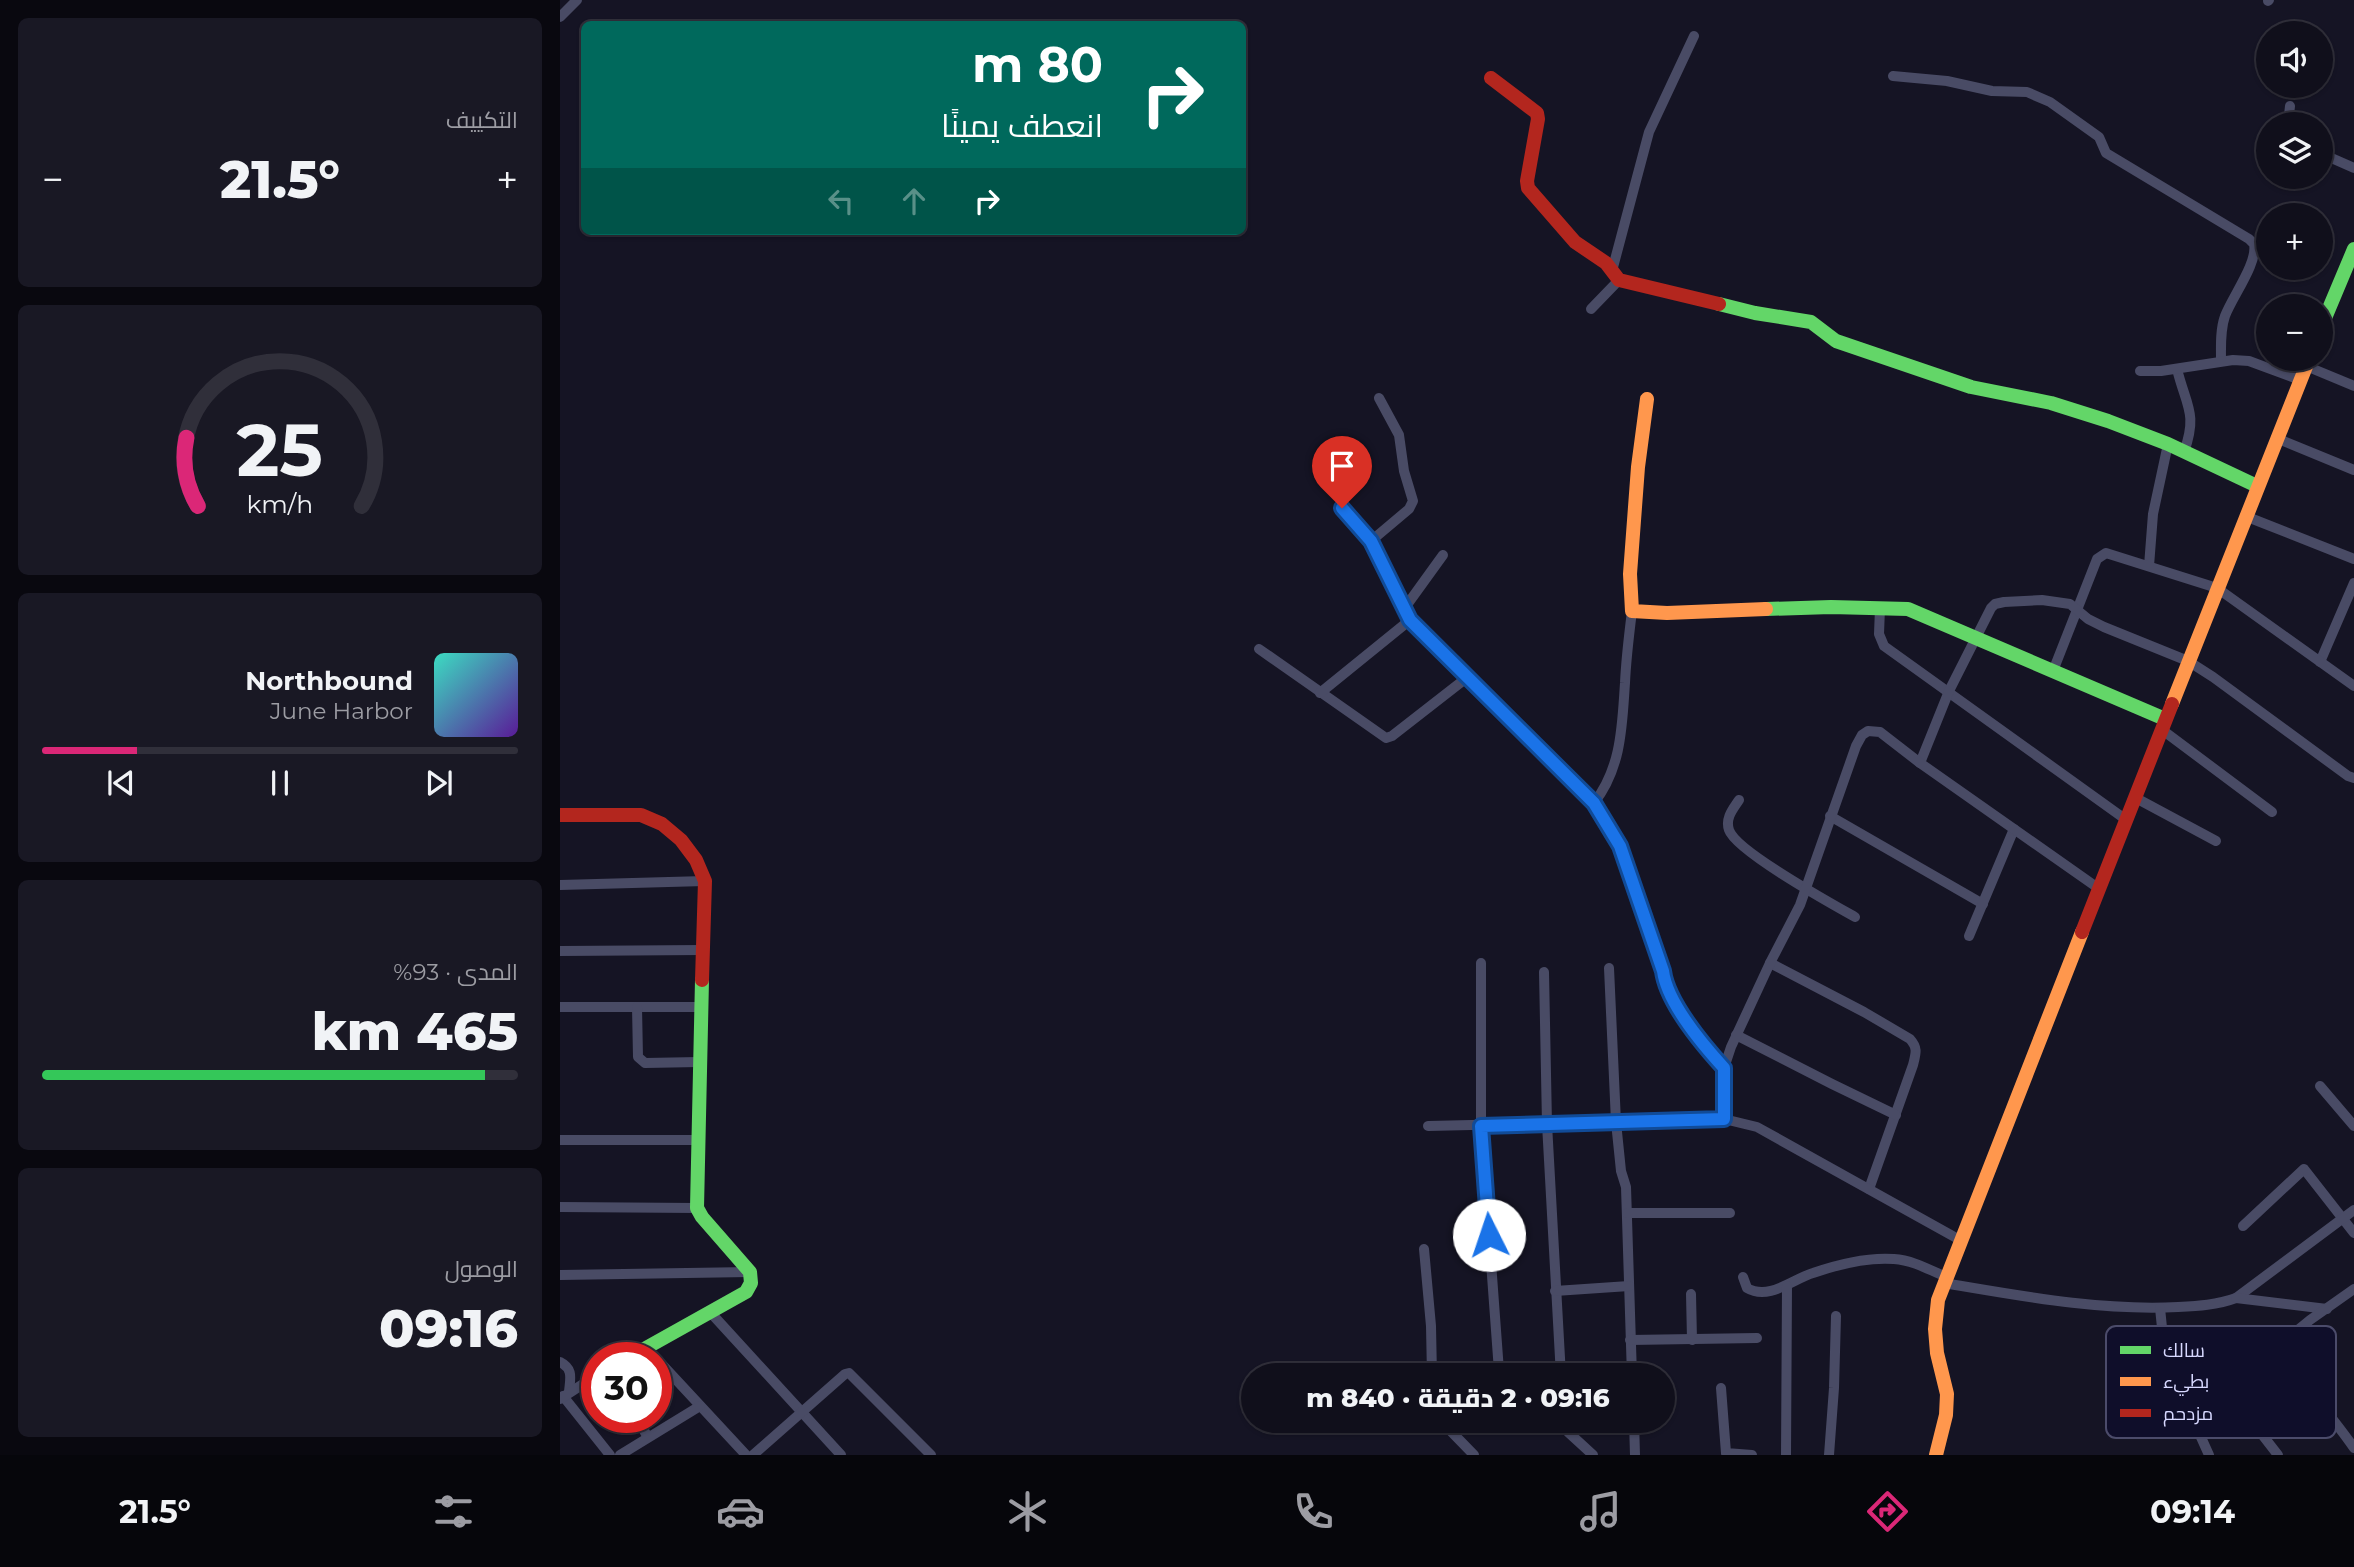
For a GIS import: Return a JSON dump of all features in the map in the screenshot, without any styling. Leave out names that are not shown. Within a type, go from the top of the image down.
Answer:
[{"type":"street","points":[[560,16],[577,0]]},
{"type":"street","points":[[1591,309],[1616,276],[1649,132],[1694,36]]},
{"type":"street","points":[[1893,76],[1947,81],[1992,91],[2026,92],[2050,102],[2099,137],[2106,153],[2249,239],[2254,244],[2255,255],[2225,315],[2221,361]]},
{"type":"street","points":[[1491,78],[1536,113],[1538,119],[1528,188],[1575,242],[1596,254],[1616,276],[1629,284],[1755,313],[1811,322],[1836,341],[1914,369],[1970,387],[2051,403],[2108,421],[2168,444],[2257,486]]},
{"type":"street","points":[[2289,112],[2290,106]]},
{"type":"street","points":[[2333,159],[2354,168]]},
{"type":"street","points":[[2333,304],[2350,270],[2354,248]]},
{"type":"street","points":[[2140,371],[2178,369],[2221,361],[2249,361],[2300,380]]},
{"type":"street","points":[[2178,369],[2192,417],[2184,452]]},
{"type":"street","points":[[1936,1455],[1946,1415],[1947,1394],[1937,1353],[1935,1329],[1938,1300],[2125,819],[2304,371]]},
{"type":"street","points":[[2325,371],[2354,386]]},
{"type":"street","points":[[1371,541],[1409,509],[1413,500],[1404,471],[1399,435],[1379,397]]},
{"type":"street","points":[[1594,803],[1604,790],[1619,750],[1623,722],[1632,611],[1629,600],[1631,552],[1640,437],[1647,399]]},
{"type":"street","points":[[2276,438],[2354,470]]},
{"type":"street","points":[[2149,566],[2153,514],[2168,444]]},
{"type":"street","points":[[1342,508],[1371,541],[1410,620],[1594,803],[1620,846],[1663,971],[1665,985],[1702,1044],[1724,1068]]},
{"type":"street","points":[[2245,516],[2354,559]]},
{"type":"street","points":[[1404,609],[1443,555]]},
{"type":"street","points":[[2053,671],[2097,559],[2101,555],[2115,555],[2217,587],[2354,686]]},
{"type":"street","points":[[2319,662],[2354,583]]},
{"type":"street","points":[[1920,763],[1950,691],[1991,608],[1996,604],[2042,600],[2070,604],[2104,627],[2188,661],[2354,778]]},
{"type":"street","points":[[1881,608],[1879,634],[1884,646],[2125,819]]},
{"type":"street","points":[[1632,611],[1667,613],[1707,610],[1908,609],[2053,671],[2163,724],[2272,812]]},
{"type":"street","points":[[1320,693],[1410,620]]},
{"type":"street","points":[[1259,649],[1386,738],[1469,676]]},
{"type":"street","points":[[1724,1119],[1724,1068],[1736,1035],[1800,905],[1856,746],[1868,730],[1880,733],[2098,888]]},
{"type":"street","points":[[2134,797],[2216,841]]},
{"type":"street","points":[[1739,800],[1730,813],[1728,828],[1731,833],[1749,850],[1855,917]]},
{"type":"street","points":[[560,815],[641,814],[653,817],[666,826],[699,863],[705,881],[697,1208],[750,1272],[752,1279],[751,1287],[746,1293],[711,1312],[671,1342]]},
{"type":"street","points":[[1830,816],[1983,904]]},
{"type":"street","points":[[1969,936],[2014,829]]},
{"type":"street","points":[[560,885],[705,881]]},
{"type":"street","points":[[560,951],[703,950]]},
{"type":"street","points":[[1481,963],[1481,1126],[1498,1363]]},
{"type":"street","points":[[1770,963],[1864,1012],[1910,1038],[1916,1045],[1913,1065],[1869,1189]]},
{"type":"street","points":[[1609,968],[1616,1122],[1621,1171],[1626,1187],[1631,1363]]},
{"type":"street","points":[[1544,972],[1546,1124],[1560,1363]]},
{"type":"street","points":[[560,1007],[701,1007]]},
{"type":"street","points":[[637,1007],[640,1061],[699,1062]]},
{"type":"street","points":[[1736,1035],[1896,1115]]},
{"type":"street","points":[[2320,1086],[2354,1126]]},
{"type":"street","points":[[1427,1126],[1724,1119],[1757,1127],[1960,1240]]},
{"type":"street","points":[[560,1140],[697,1140]]},
{"type":"street","points":[[2243,1226],[2304,1169],[2354,1233]]},
{"type":"street","points":[[560,1207],[697,1208]]},
{"type":"street","points":[[1743,1277],[1747,1287],[1762,1292],[1787,1286],[1812,1273],[1857,1261],[1896,1259],[1913,1263],[1945,1280],[2051,1301],[2139,1309],[2222,1303],[2236,1298],[2354,1210]]},
{"type":"street","points":[[1627,1213],[1730,1213]]},
{"type":"street","points":[[1424,1249],[1432,1363]]},
{"type":"street","points":[[560,1275],[750,1272]]},
{"type":"street","points":[[1555,1291],[1629,1286]]},
{"type":"street","points":[[1786,1455],[1787,1286]]},
{"type":"street","points":[[2303,1326],[2354,1289]]},
{"type":"street","points":[[1691,1294],[1692,1340]]},
{"type":"street","points":[[2236,1298],[2328,1309]]},
{"type":"street","points":[[2160,1308],[2162,1326]]},
{"type":"street","points":[[711,1312],[841,1455]]},
{"type":"street","points":[[1829,1455],[1835,1388],[1836,1316]]},
{"type":"street","points":[[1630,1340],[1757,1338]]},
{"type":"street","points":[[560,1362],[571,1371],[564,1396]]},
{"type":"street","points":[[753,1455],[849,1373],[925,1453]]},
{"type":"street","points":[[672,1376],[746,1455]]},
{"type":"street","points":[[564,1396],[581,1385]]},
{"type":"street","points":[[1721,1388],[1726,1453],[1752,1455]]},
{"type":"street","points":[[564,1396],[610,1455]]},
{"type":"street","points":[[620,1455],[700,1406]]},
{"type":"street","points":[[2336,1424],[2354,1448]]},
{"type":"street","points":[[645,1433],[648,1437]]},
{"type":"street","points":[[1453,1433],[1474,1455]]},
{"type":"street","points":[[1569,1433],[1593,1455]]},
{"type":"street","points":[[1634,1433],[1635,1455]]},
{"type":"street","points":[[2201,1438],[2209,1455]]},
{"type":"street","points":[[2265,1438],[2278,1455]]},
{"type":"traffic: fast","points":[[2333,299],[2354,249]]},
{"type":"traffic: fast","points":[[1719,304],[1811,322],[1836,341],[1971,387],[2051,403],[2108,421],[2168,444],[2257,486]]},
{"type":"traffic: fast","points":[[1766,609],[1908,609],[2165,719]]},
{"type":"traffic: fast","points":[[657,1342],[746,1292],[751,1283],[750,1272],[697,1208],[702,980]]},
{"type":"traffic: slow","points":[[2172,704],[2304,371]]},
{"type":"traffic: slow","points":[[1647,399],[1638,467],[1630,574],[1632,611],[1667,613],[1766,609]]},
{"type":"traffic: slow","points":[[1936,1455],[1946,1415],[1947,1394],[1937,1353],[1935,1329],[1938,1300],[2082,932]]},
{"type":"traffic: jam","points":[[1491,78],[1537,113],[1528,188],[1575,242],[1606,263],[1619,280],[1719,304]]},
{"type":"traffic: jam","points":[[2082,932],[2172,704]]},
{"type":"traffic: jam","points":[[560,815],[641,815],[662,824],[681,840],[696,860],[705,881],[702,980]]},
{"type":"route","points":[[1342,508],[1371,541],[1410,620],[1594,803],[1607,822],[1620,846],[1663,971],[1665,985],[1702,1044],[1724,1068],[1724,1119],[1481,1126],[1489,1235]]}]
